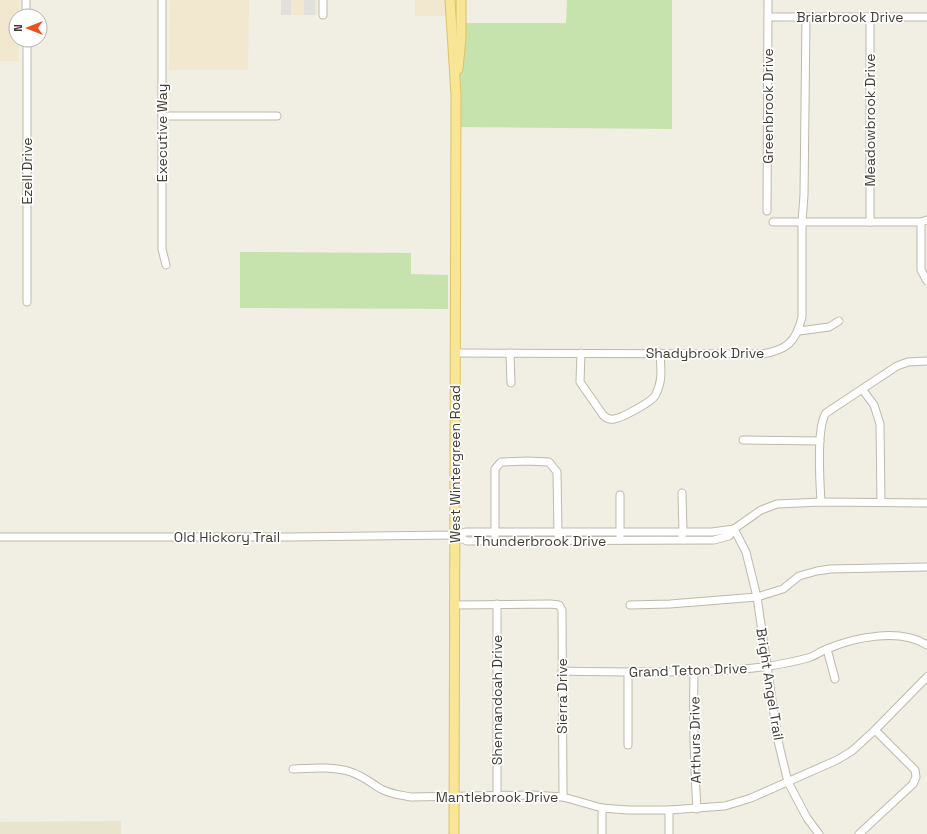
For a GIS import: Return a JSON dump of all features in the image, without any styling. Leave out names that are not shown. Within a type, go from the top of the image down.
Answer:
[{"type":"main road","name":"West Wintergreen Road","points":[[456,94],[461,38],[461,0]]},
{"type":"main road","name":"West Wintergreen Road","points":[[450,4],[456,94],[454,834]]},
{"type":"main road","points":[[450,4],[455,12],[458,76]]},
{"type":"street","name":"Executive Way","points":[[162,0],[162,249],[166,265]]},
{"type":"street","points":[[323,0],[323,15]]},
{"type":"street","name":"Greenbrook Drive","points":[[767,211],[768,0]]},
{"type":"street","name":"Briarbrook Drive","points":[[772,17],[927,17]]},
{"type":"street","points":[[806,17],[804,195],[802,222],[802,317],[799,331],[829,327],[839,321]]},
{"type":"street","name":"Meadowbrook Drive","points":[[870,17],[870,222]]},
{"type":"street","name":"Ezell Drive","points":[[26,48],[28,100],[27,302]]},
{"type":"street","points":[[162,116],[277,116]]},
{"type":"street","points":[[773,222],[924,221],[921,270],[927,281]]},
{"type":"street","name":"Shadybrook Drive","points":[[455,352],[762,354],[784,348],[799,331]]},
{"type":"street","points":[[510,353],[511,383]]},
{"type":"street","points":[[581,353],[580,382],[606,419],[612,420],[621,417],[654,398],[662,380],[660,354]]},
{"type":"street","points":[[821,502],[820,441],[823,417],[826,413],[897,366],[908,362],[927,361]]},
{"type":"street","points":[[862,389],[874,405],[880,424],[881,502]]},
{"type":"street","points":[[743,440],[820,441]]},
{"type":"street","points":[[495,541],[495,469],[502,462],[527,461],[549,462],[557,472],[558,542]]},
{"type":"street","points":[[680,540],[683,532],[682,493]]},
{"type":"street","points":[[620,495],[620,540]]},
{"type":"street","name":"Thunderbrook Drive","points":[[454,535],[467,541],[558,542],[620,540],[714,540],[729,536],[734,529],[761,510],[777,504],[821,502],[927,503]]},
{"type":"street","name":"Thunderbrook Drive","points":[[454,535],[466,532],[712,532],[734,529]]},
{"type":"street","name":"Bright Angel Trail","points":[[734,529],[746,552],[757,597],[778,740],[788,782],[807,818],[819,834]]},
{"type":"street","name":"Old Hickory Trail","points":[[0,537],[290,537],[454,535]]},
{"type":"street","points":[[630,605],[670,604],[757,597],[783,589],[799,576],[830,569],[927,567]]},
{"type":"street","points":[[454,605],[497,604]]},
{"type":"street","name":"Sierra Drive","points":[[497,604],[550,604],[559,606],[562,610],[563,797]]},
{"type":"street","name":"Shennandoah Drive","points":[[497,604],[497,797]]},
{"type":"street","name":"Grand Teton Drive","points":[[562,672],[694,672],[725,671],[768,666],[810,657],[853,639],[870,636],[907,636],[919,640],[927,645]]},
{"type":"street","points":[[827,649],[836,679]]},
{"type":"street","points":[[628,672],[628,745]]},
{"type":"street","name":"Arthurs Drive","points":[[694,672],[693,727],[697,809]]},
{"type":"street","name":"Mantlebrook Drive","points":[[293,769],[338,769],[362,777],[391,793],[411,797],[563,797],[602,808],[628,810],[697,809],[725,806],[751,798],[788,782],[837,760],[852,751],[875,730],[927,676]]},
{"type":"street","points":[[859,834],[913,784],[916,777],[915,770],[875,730]]},
{"type":"street","points":[[602,808],[602,834]]},
{"type":"street","points":[[669,810],[669,834]]},
{"type":"shaded area","points":[[0,0],[19,0],[19,8],[8,8],[8,48],[19,48],[19,61],[0,61]]},
{"type":"shaded area","points":[[170,0],[249,0],[248,70],[169,70]]},
{"type":"shaded area","points":[[281,0],[317,0],[317,15],[281,15]]},
{"type":"shaded area","points":[[281,0],[291,0],[291,15],[281,15]]},
{"type":"shaded area","points":[[304,0],[315,0],[315,15],[304,15]]},
{"type":"shaded area","points":[[415,0],[447,0],[447,16],[415,16]]},
{"type":"shaded area","points":[[121,821],[121,834],[0,834],[0,822]]},
{"type":"green space","points":[[567,0],[672,0],[672,129],[458,127],[459,66],[463,65],[463,23],[566,23]]},
{"type":"green space","points":[[240,252],[411,253],[411,274],[448,275],[448,309],[240,308]]}]
